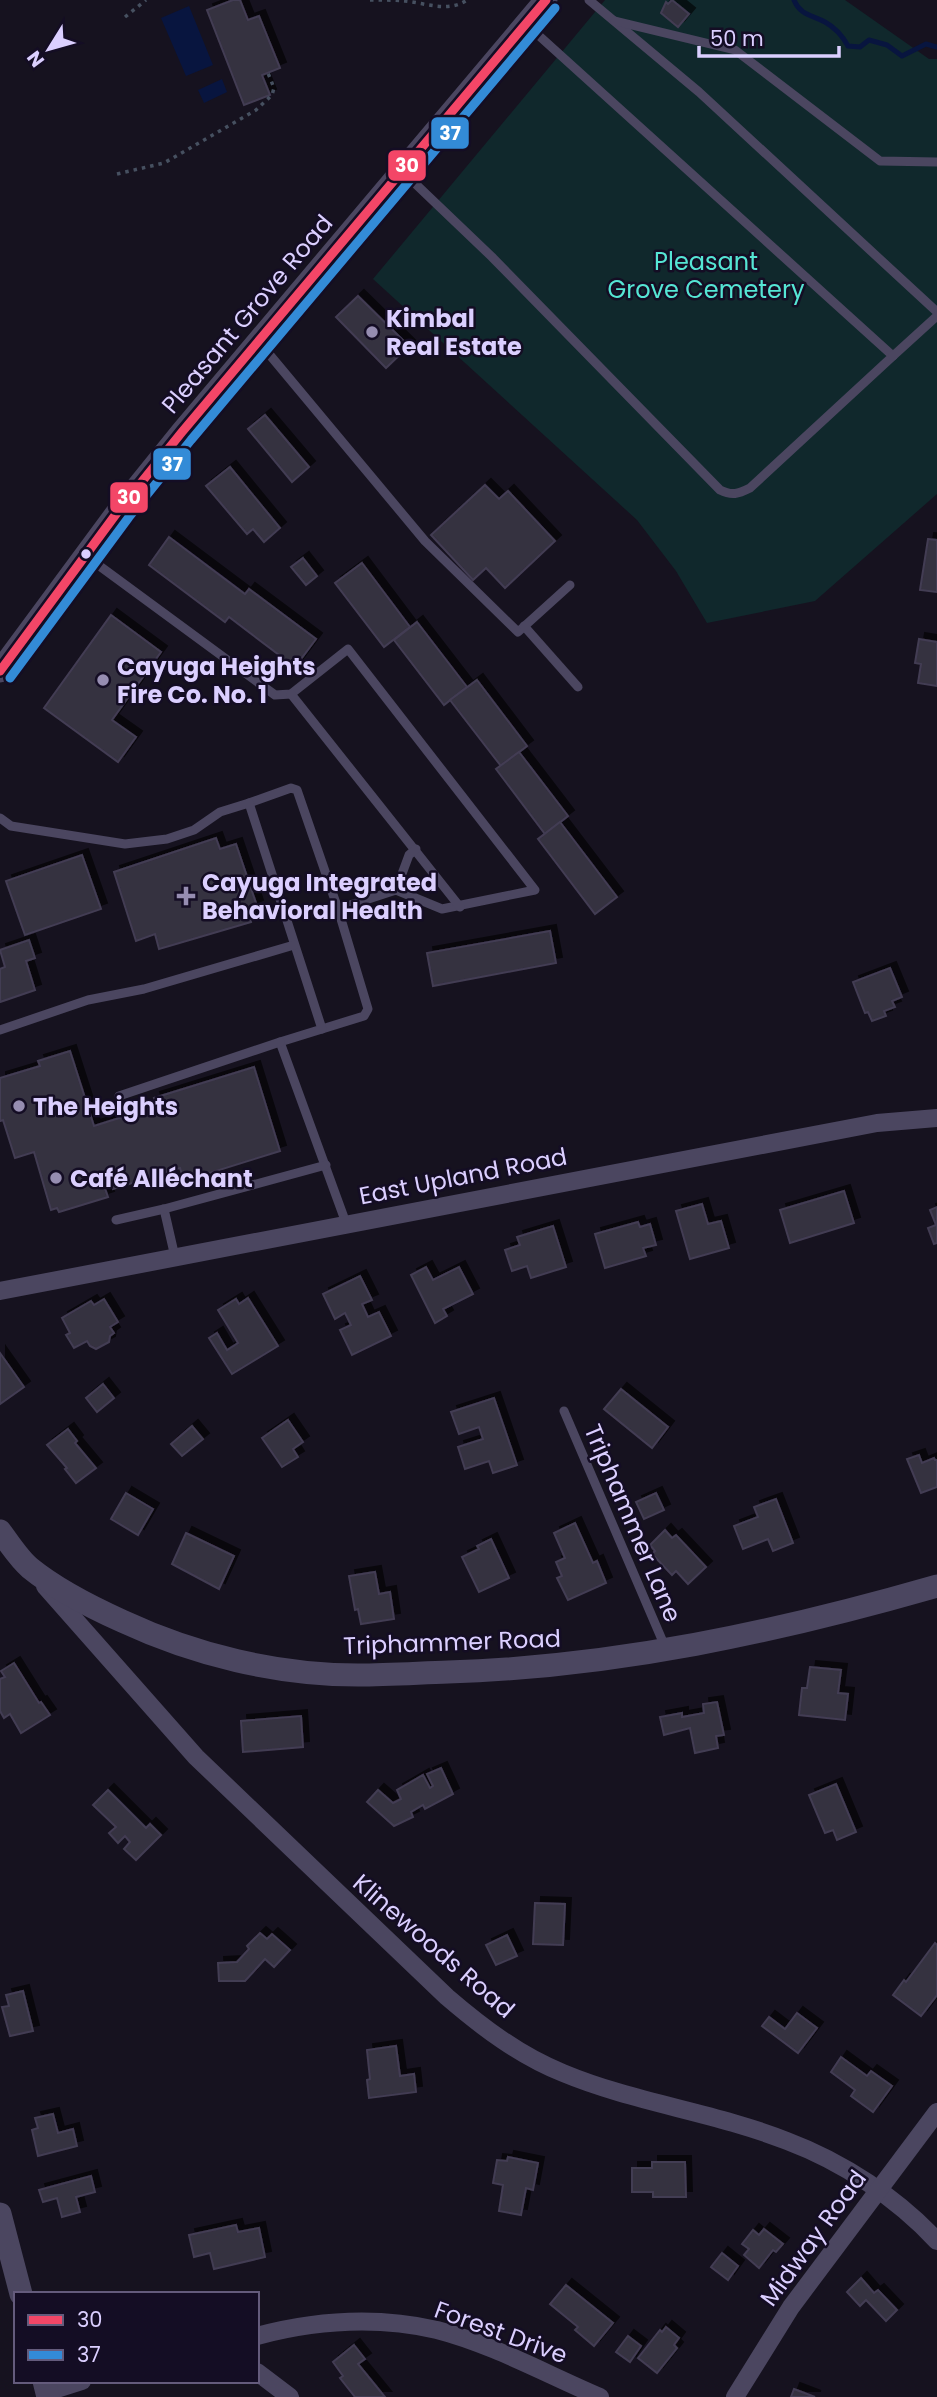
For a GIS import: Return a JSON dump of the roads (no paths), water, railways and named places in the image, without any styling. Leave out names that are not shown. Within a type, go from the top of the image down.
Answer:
[{"type":"street","name":"Pleasant Grove Road","points":[[0,671],[119,510],[258,340],[546,0]]},
{"type":"street","name":"East Upland Road","points":[[0,1291],[877,1123],[937,1118]]},
{"type":"street","name":"Triphammer Road","points":[[0,1531],[29,1567],[94,1608],[161,1638],[241,1662],[293,1670],[356,1675],[471,1671],[581,1663],[666,1651],[807,1620],[937,1586]]},
{"type":"street","name":"Klinewoods Road","points":[[29,1567],[196,1757],[275,1836],[478,2023],[560,2072],[606,2089],[787,2141],[817,2153],[878,2191],[923,2226],[937,2241]]},
{"type":"street","name":"Midway Road","points":[[735,2397],[791,2306],[937,2112]]},
{"type":"street","points":[[0,2214],[20,2292]]},
{"type":"street","name":"Forest Drive","points":[[259,2336],[306,2324],[338,2321],[405,2324],[438,2331],[485,2347],[600,2397]]},
{"type":"street","points":[[259,2374],[290,2397]]},
{"type":"street","points":[[46,2390],[74,2383]]},
{"type":"lane","points":[[401,170],[492,257],[720,490],[729,495],[739,494],[750,488],[937,314],[699,92],[589,0]]},
{"type":"lane","points":[[614,20],[735,50],[880,161],[937,162]]},
{"type":"lane","points":[[526,24],[893,356]]},
{"type":"lane","points":[[258,340],[425,541],[518,632],[570,585]]},
{"type":"lane","points":[[86,556],[275,695],[291,694],[348,649],[535,890],[442,909],[396,890],[338,909]]},
{"type":"lane","points":[[524,626],[578,687]]},
{"type":"lane","points":[[291,694],[460,907]]},
{"type":"lane","points":[[0,818],[11,826],[125,844],[167,839],[194,830],[220,812],[291,788],[297,790],[338,909],[368,1009],[364,1016],[119,1096]]},
{"type":"lane","points":[[249,803],[322,1029]]},
{"type":"lane","points":[[396,890],[410,855],[416,849]]},
{"type":"lane","points":[[0,1030],[89,1000],[144,989],[294,945]]},
{"type":"lane","points":[[280,1042],[346,1223]]},
{"type":"lane","points":[[116,1220],[326,1165]]},
{"type":"lane","points":[[164,1209],[175,1257]]},
{"type":"lane","name":"Triphammer Lane","points":[[564,1411],[666,1651]]},
{"type":"water","points":[[189,6],[213,65],[186,76],[161,18]]},
{"type":"water","points":[[222,79],[227,92],[204,103],[198,90]]},
{"type":"waterway","points":[[794,0],[803,12],[836,29],[848,46],[860,47],[869,40],[887,45],[902,56],[926,44],[937,47]]},
{"type":"place","name":"Kimbal Real Estate","points":[[372,332]]},
{"type":"place","name":"Cayuga Heights Fire Co. No. 1","points":[[103,680]]},
{"type":"place","name":"Cayuga Integrated Behavioral Health","points":[[186,896]]},
{"type":"place","name":"The Heights","points":[[19,1106]]},
{"type":"place","name":"Café Alléchant","points":[[56,1178]]},
{"type":"park label","name":"Pleasant Grove Cemetery","points":[[706,275]]}]
